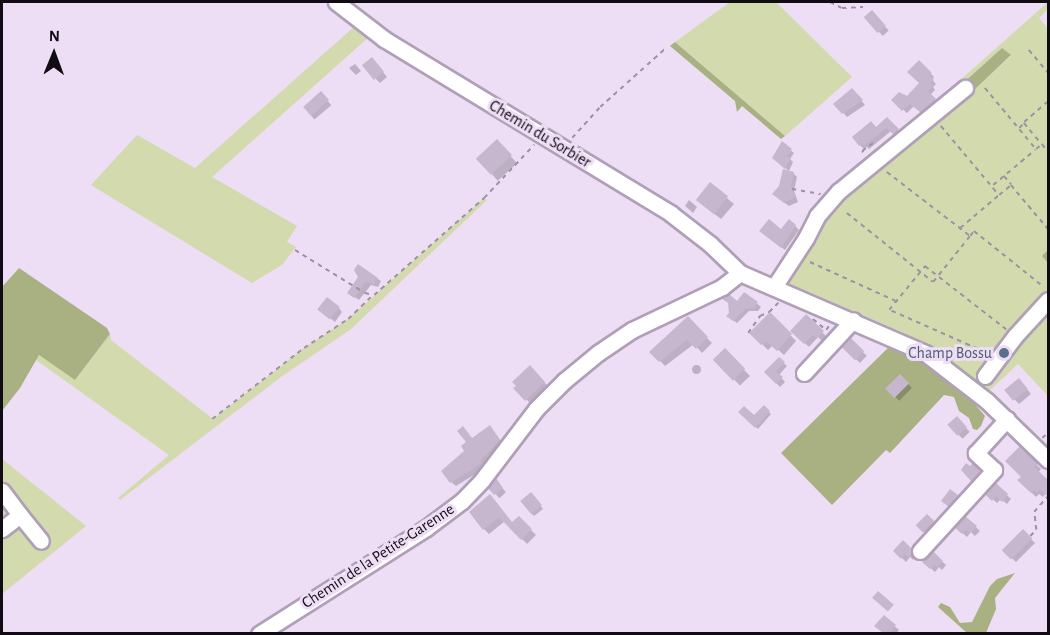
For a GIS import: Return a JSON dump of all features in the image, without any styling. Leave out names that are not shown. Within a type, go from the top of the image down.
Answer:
[{"type":"street","name":"Chemin du Sorbier","points":[[336,2],[384,39],[670,213],[710,244],[740,273]]},
{"type":"street","points":[[778,289],[817,216],[835,196],[964,88]]},
{"type":"street","points":[[740,273],[925,353],[957,376],[1007,419],[1048,460]]},
{"type":"street","name":"Chemin de la Petite-Garenne","points":[[259,633],[426,528],[462,501],[482,480],[536,410],[564,381],[598,353],[632,330],[722,287],[740,273]]},
{"type":"street","points":[[985,376],[1015,336],[1048,300]]},
{"type":"street","points":[[804,373],[853,320]]},
{"type":"street","points":[[920,551],[994,470],[976,453],[1007,419]]},
{"type":"street","points":[[2,491],[41,541]]},
{"type":"street","points":[[2,530],[20,515]]},
{"type":"path","points":[[830,2],[842,8],[863,8]]},
{"type":"path","points":[[566,150],[585,122],[666,48]]},
{"type":"path","points":[[1029,50],[1048,73]]},
{"type":"path","points":[[985,88],[1036,148]]},
{"type":"path","points":[[1018,128],[1048,101]]},
{"type":"path","points":[[1024,123],[1048,152]]},
{"type":"path","points":[[941,126],[999,195]]},
{"type":"path","points":[[212,419],[304,348],[348,319],[484,198],[542,136]]},
{"type":"path","points":[[992,186],[1042,144]]},
{"type":"path","points":[[887,172],[970,236]]},
{"type":"path","points":[[1004,176],[1048,229]]},
{"type":"path","points":[[960,228],[1011,184]]},
{"type":"path","points":[[792,189],[835,196]]},
{"type":"path","points":[[847,213],[933,282],[974,231],[1048,290]]},
{"type":"path","points":[[295,250],[365,293],[374,295]]},
{"type":"path","points":[[810,262],[896,301]]},
{"type":"path","points":[[998,359],[889,310],[925,266],[1015,336]]},
{"type":"path","points":[[748,333],[760,316],[769,312],[777,303],[778,289]]},
{"type":"path","points":[[1043,437],[1048,433]]},
{"type":"path","points":[[1030,536],[1036,530],[1034,512],[1048,496]]},
{"type":"green space","points":[[730,2],[776,2],[852,77],[785,136],[675,42]]},
{"type":"green space","points":[[1048,2],[1048,9],[1039,18],[1048,29],[1048,396],[1018,364],[987,393],[930,348],[900,331],[783,281],[835,208],[971,93],[1011,56],[1002,48],[962,84],[959,81]]},
{"type":"green space","points":[[355,26],[370,36],[212,177],[297,226],[287,242],[296,247],[282,265],[252,283],[91,185],[137,135],[195,168]]},
{"type":"green space","points":[[675,42],[785,136],[781,139],[742,106],[737,112],[735,101],[670,46]]},
{"type":"green space","points":[[1002,48],[1011,55],[971,93],[962,84]]},
{"type":"green space","points":[[484,198],[487,200],[351,329],[281,377],[120,500],[118,498],[169,455],[36,360],[39,355],[75,380],[110,334],[111,340],[213,419],[304,348],[348,319]]},
{"type":"green space","points":[[19,268],[107,328],[110,334],[75,380],[39,355],[20,388],[2,411],[2,287]]},
{"type":"green space","points":[[894,342],[927,360],[962,388],[962,393],[967,395],[985,416],[981,426],[977,430],[973,429],[969,418],[959,411],[954,397],[944,395],[890,453],[886,450],[832,505],[781,453]]},
{"type":"green space","points":[[2,459],[86,526],[2,594]]},
{"type":"green space","points":[[1015,573],[995,598],[996,609],[986,633],[967,633],[938,607],[941,603],[950,607],[960,623],[972,622],[990,586],[997,579]]},
{"type":"building","points":[[872,10],[886,26],[877,33],[864,17]]},
{"type":"building","points":[[372,57],[384,72],[374,80],[362,65]]},
{"type":"building","points":[[919,60],[932,73],[929,75],[934,80],[930,83],[933,85],[928,91],[936,99],[920,112],[910,104],[902,111],[891,100],[899,92],[907,96],[919,83],[907,72]]},
{"type":"building","points":[[852,88],[863,100],[842,114],[833,104]]},
{"type":"building","points":[[321,91],[329,100],[311,116],[303,107]]},
{"type":"building","points":[[887,117],[899,129],[893,134],[886,128],[864,146],[862,144],[859,146],[852,137],[871,121],[876,127]]},
{"type":"building","points":[[497,139],[512,155],[491,175],[476,159]]},
{"type":"building","points":[[782,141],[792,149],[787,156],[791,158],[785,169],[772,158]]},
{"type":"building","points":[[783,169],[794,172],[791,186],[795,197],[784,203],[772,194],[779,186]]},
{"type":"building","points":[[710,182],[728,196],[714,214],[696,200]]},
{"type":"building","points":[[769,219],[781,229],[789,219],[796,225],[781,248],[759,231]]},
{"type":"building","points":[[358,264],[378,278],[374,285],[366,281],[354,298],[347,293],[358,277],[354,270]]},
{"type":"building","points":[[744,292],[758,302],[754,308],[745,309],[733,321],[726,316],[729,313],[728,303],[721,298],[729,294],[737,301]]},
{"type":"building","points":[[327,297],[340,307],[330,319],[317,310]]},
{"type":"building","points":[[770,312],[792,334],[777,351],[766,341],[761,345],[749,333]]},
{"type":"building","points":[[806,314],[824,331],[817,338],[813,335],[804,344],[790,331]]},
{"type":"building","points":[[688,316],[708,337],[696,349],[687,340],[659,362],[649,352]]},
{"type":"building","points":[[850,337],[864,351],[855,360],[841,346]]},
{"type":"building","points":[[725,348],[745,369],[733,381],[713,360]]},
{"type":"building","points":[[779,357],[785,362],[776,371],[783,377],[776,384],[764,372]]},
{"type":"building","points":[[530,365],[545,382],[525,401],[513,388],[516,386],[512,382]]},
{"type":"building","points":[[900,374],[909,383],[894,398],[885,389]]},
{"type":"building","points":[[1019,378],[1028,389],[1013,401],[1004,390]]},
{"type":"building","points":[[764,405],[770,411],[755,428],[738,412],[744,406],[754,415]]},
{"type":"building","points":[[957,416],[967,427],[957,436],[947,425]]},
{"type":"building","points":[[490,425],[500,440],[480,461],[482,463],[450,483],[441,471],[464,451],[461,446],[466,442],[457,431],[463,426],[472,438]]},
{"type":"building","points":[[1020,446],[1038,464],[1034,467],[1048,480],[1048,497],[1040,489],[1037,493],[1034,490],[1031,493],[1017,480],[1021,477],[1005,461]]},
{"type":"building","points":[[966,463],[970,466],[973,463],[980,471],[971,481],[961,470]]},
{"type":"building","points":[[496,478],[503,488],[494,495],[488,488]]},
{"type":"building","points":[[996,483],[1008,494],[1002,502],[996,496],[992,501],[985,494]]},
{"type":"building","points":[[950,489],[958,495],[949,507],[941,501]]},
{"type":"building","points":[[531,492],[542,505],[531,514],[520,501]]},
{"type":"building","points":[[490,494],[512,522],[519,516],[532,529],[521,540],[499,517],[483,530],[469,512]]},
{"type":"building","points":[[927,514],[934,521],[923,532],[916,525]]},
{"type":"building","points":[[965,516],[977,526],[970,533],[966,530],[962,534],[955,528]]},
{"type":"building","points":[[1023,529],[1032,538],[1011,559],[1002,550]]},
{"type":"building","points":[[903,540],[911,548],[911,554],[908,557],[905,554],[901,559],[893,551]]},
{"type":"building","points":[[933,551],[943,561],[937,567],[934,565],[930,569],[922,562]]},
{"type":"building","points":[[878,591],[894,605],[888,612],[872,598]]},
{"type":"building","points":[[884,615],[896,625],[889,633],[883,633],[874,626]]},
{"type":"place","name":"Champ Bossu","points":[[1004,353]]}]
